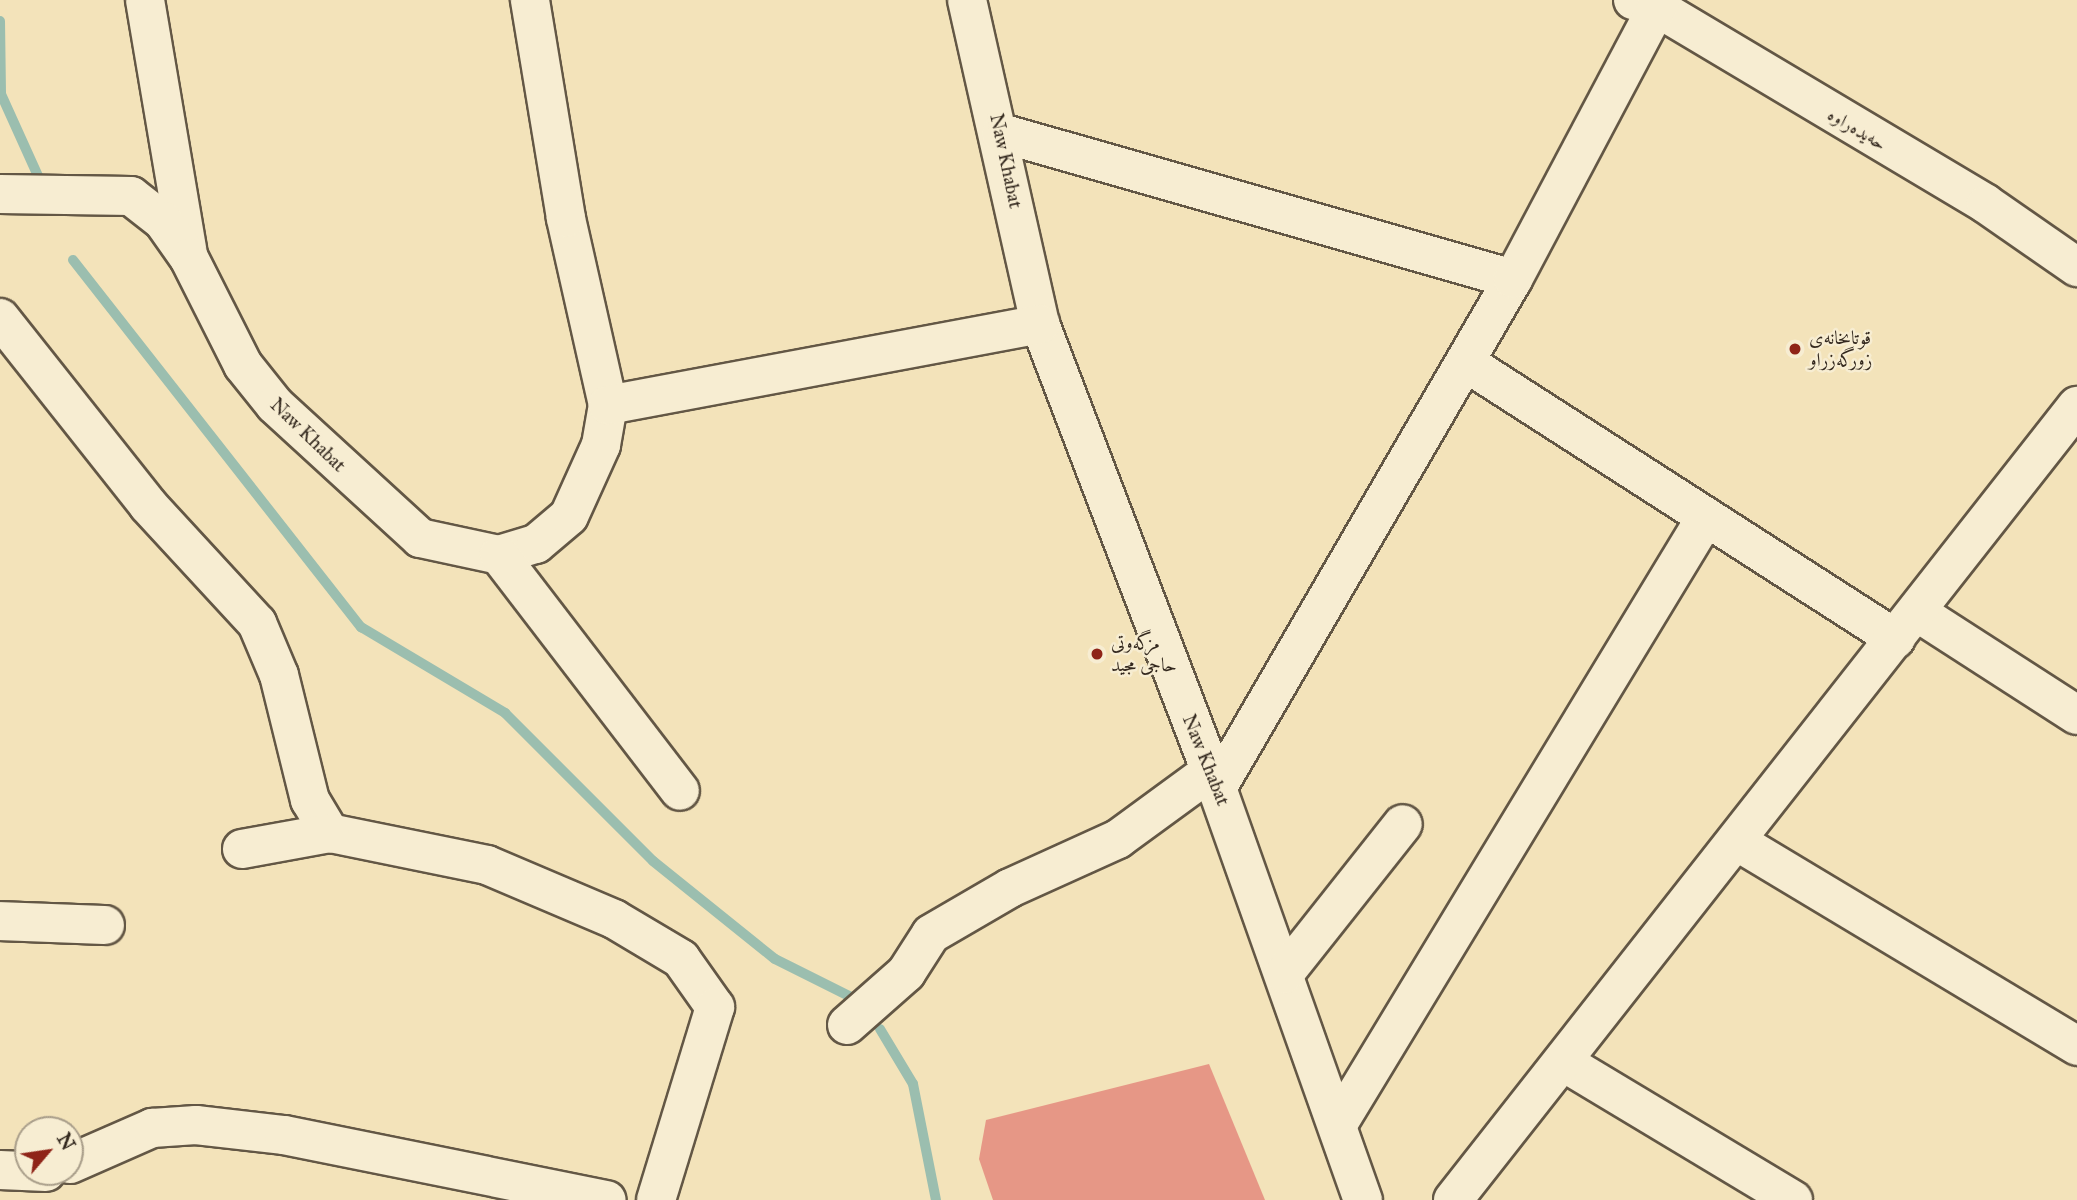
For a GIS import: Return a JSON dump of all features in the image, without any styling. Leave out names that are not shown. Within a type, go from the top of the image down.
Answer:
[{"type":"street","points":[[145,0],[189,258]]},
{"type":"street","name":"Naw Khabat","points":[[0,194],[131,197],[163,221],[189,258],[231,345],[275,405],[420,538],[499,555],[536,544],[569,516],[601,445],[608,405],[564,205],[530,0]]},
{"type":"street","name":"Naw Khabat","points":[[967,0],[1001,133],[1040,324],[1214,780],[1363,1200]]},
{"type":"street","points":[[847,1025],[905,973],[930,934],[1010,888],[1118,839],[1214,780],[1513,279],[1650,3]]},
{"type":"street","name":"حەیدەراوە","points":[[1650,3],[1986,204],[2077,267]]},
{"type":"street","points":[[1001,133],[1513,279]]},
{"type":"street","points":[[0,318],[148,505],[257,623],[279,676],[310,800],[330,833]]},
{"type":"street","points":[[608,405],[1040,324]]},
{"type":"street","points":[[1465,362],[1706,517],[2077,715]]},
{"type":"street","points":[[1453,1200],[1738,842],[2077,406]]},
{"type":"street","points":[[1338,1125],[1706,517]]},
{"type":"street","points":[[499,555],[680,791]]},
{"type":"street","points":[[1284,974],[1403,824]]},
{"type":"street","points":[[242,849],[330,833],[487,865],[614,919],[681,959],[715,1007],[656,1200]]},
{"type":"street","points":[[1738,842],[2077,1046]]},
{"type":"street","points":[[0,921],[104,925]]},
{"type":"street","points":[[1564,1063],[1793,1200]]},
{"type":"street","points":[[84,1158],[152,1128],[229,1128],[607,1200]]},
{"type":"building","points":[[1209,1064],[1265,1200],[993,1200],[979,1159],[986,1120]]},
{"type":"waterway","points":[[0,21],[1,94],[42,185]]},
{"type":"waterway","points":[[73,260],[361,627],[505,713],[653,861],[775,959],[859,1001]]},
{"type":"waterway","points":[[880,1029],[913,1084],[936,1200]]},
{"type":"place","name":"قوتابخانەی زورگەزراو","points":[[1795,349]]},
{"type":"place","name":"مزگەوتى حاجى مجيد","points":[[1097,654]]}]
